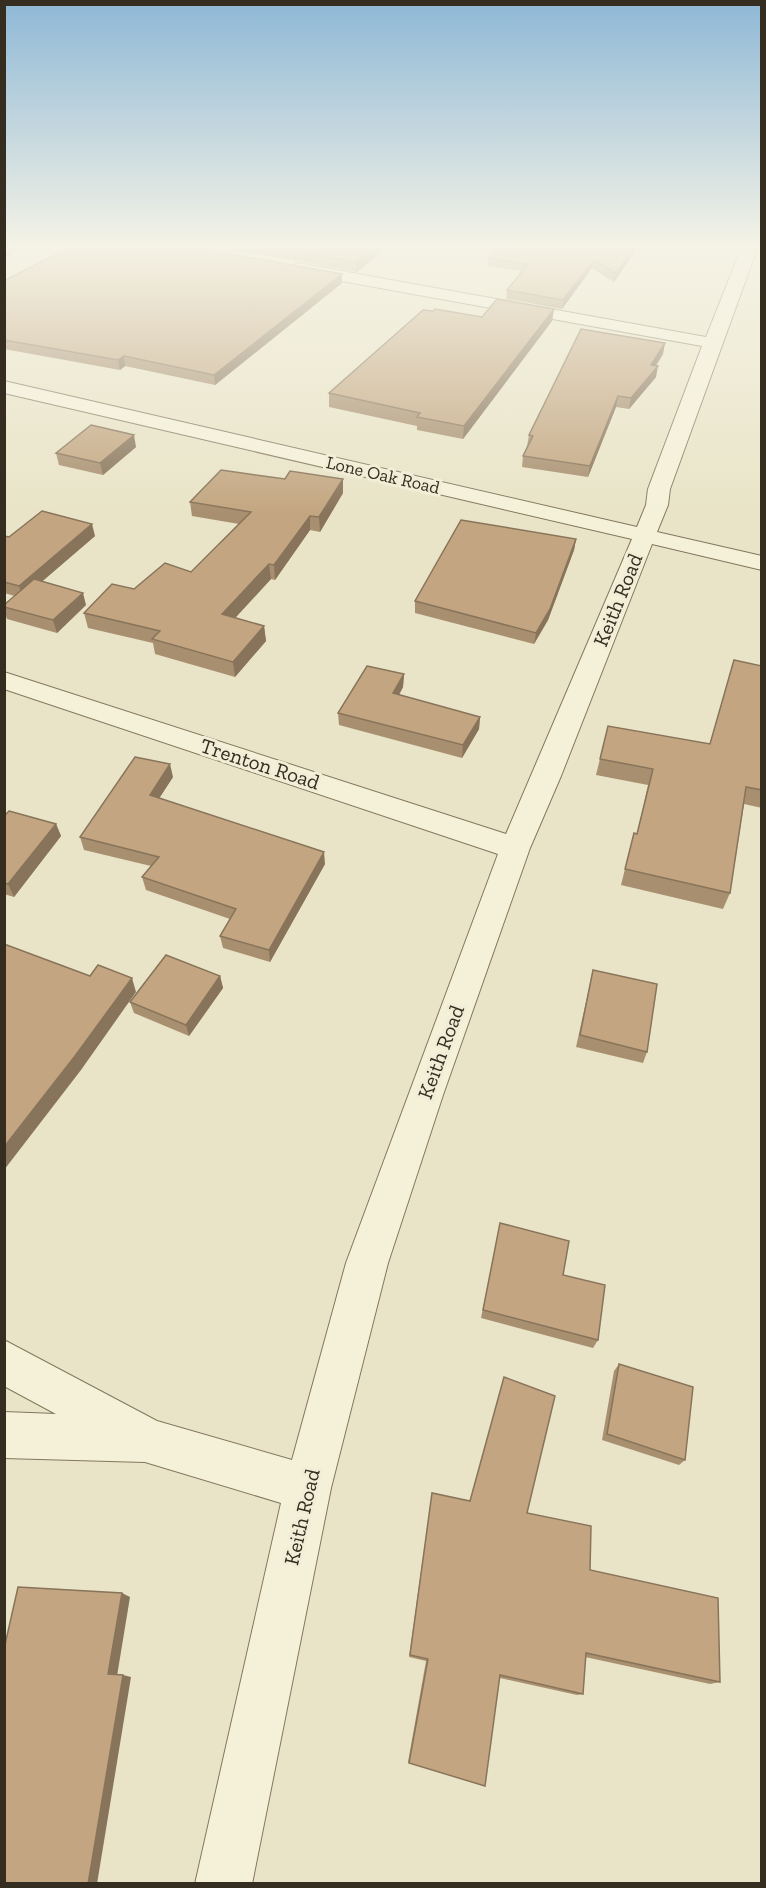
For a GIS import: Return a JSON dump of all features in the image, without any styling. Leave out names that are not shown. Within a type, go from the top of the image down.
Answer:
[{"type":"street","points":[[679,337],[712,343]]},
{"type":"street","name":"Keith Road","points":[[223,1884],[308,1488],[367,1263],[515,848],[547,776],[644,535],[714,337]]},
{"type":"street","name":"Lone Oak Road","points":[[4,387],[762,563]]},
{"type":"street","name":"Trenton Road","points":[[4,680],[515,848]]},
{"type":"street","points":[[4,1362],[149,1441],[308,1488]]},
{"type":"street","points":[[4,1434],[149,1441]]},
{"type":"building","points":[[4,337],[262,337],[214,375],[124,356],[118,360],[4,340]]},
{"type":"building","points":[[392,337],[532,337],[464,426],[417,417],[420,413],[329,393]]},
{"type":"building","points":[[577,337],[630,337],[665,343],[651,365],[658,366],[631,398],[618,396],[590,466],[523,456],[533,436],[529,435]]},
{"type":"building","points":[[91,425],[134,435],[100,463],[56,453]]},
{"type":"building","points":[[221,470],[285,479],[290,471],[343,479],[319,517],[310,516],[274,565],[269,564],[222,614],[264,626],[233,662],[152,639],[160,631],[84,613],[112,584],[134,589],[165,563],[191,572],[251,512],[190,502]]},
{"type":"building","points":[[42,511],[92,524],[19,586],[4,582],[4,536],[9,537]]},
{"type":"building","points":[[461,520],[576,539],[550,609],[536,633],[415,601]]},
{"type":"building","points":[[34,579],[83,593],[53,620],[4,607]]},
{"type":"building","points":[[734,660],[762,666],[762,790],[746,787],[730,893],[625,869],[634,833],[637,834],[653,769],[600,759],[608,726],[710,744]]},
{"type":"building","points":[[367,666],[404,674],[393,693],[480,717],[463,745],[338,713]]},
{"type":"building","points":[[135,757],[170,764],[150,795],[324,852],[269,950],[220,936],[236,909],[142,877],[159,857],[80,837]]},
{"type":"building","points":[[9,811],[56,824],[8,884],[4,883],[4,816]]},
{"type":"building","points":[[4,944],[90,976],[98,965],[132,978],[4,1147]]},
{"type":"building","points":[[166,955],[220,976],[186,1025],[130,1002]]},
{"type":"building","points":[[593,970],[657,984],[647,1052],[580,1035]]},
{"type":"building","points":[[500,1223],[569,1241],[563,1275],[605,1285],[598,1340],[483,1310]]},
{"type":"building","points":[[619,1364],[693,1387],[685,1460],[607,1434]]},
{"type":"building","points":[[504,1377],[555,1396],[527,1513],[591,1526],[590,1570],[718,1598],[720,1682],[586,1653],[583,1694],[500,1675],[485,1786],[409,1763],[428,1659],[410,1655],[432,1493],[470,1501]]},
{"type":"building","points":[[18,1587],[122,1593],[108,1674],[123,1675],[88,1884],[4,1884],[4,1649]]}]
